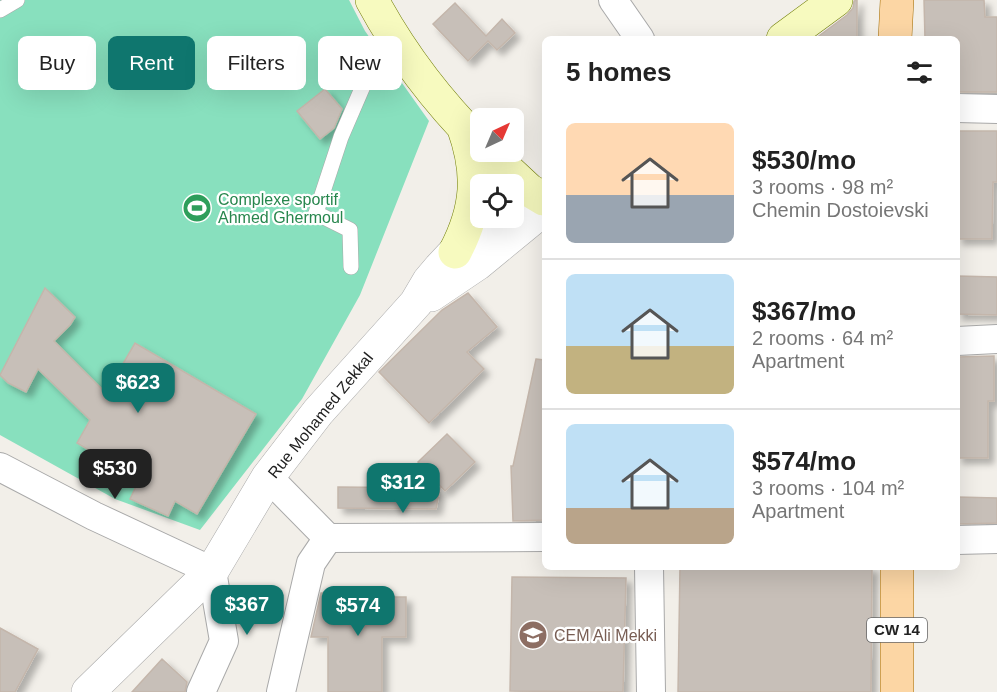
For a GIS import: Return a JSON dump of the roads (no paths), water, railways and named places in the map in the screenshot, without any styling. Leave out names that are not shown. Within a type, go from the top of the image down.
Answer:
[{"type":"main road","points":[[372,0],[392,34],[420,73],[470,134]]},
{"type":"main road","points":[[787,36],[836,0]]},
{"type":"main road","points":[[895,36],[897,0]]},
{"type":"main road","points":[[454,252],[465,233],[471,212],[475,191],[473,162]]},
{"type":"main road","points":[[497,162],[533,201]]},
{"type":"main road","name":"CW 14","points":[[897,570],[897,692]]},
{"type":"street","points":[[613,0],[638,36]]},
{"type":"street","points":[[960,108],[997,109]]},
{"type":"street","name":"Rue Mohamed Zekkal","points":[[416,303],[457,279],[533,201]]},
{"type":"street","name":"Rue Mohamed Zekkal","points":[[88,692],[212,571],[268,477],[318,412],[416,303],[429,281],[454,252],[485,228]]},
{"type":"street","points":[[960,340],[997,339]]},
{"type":"street","points":[[0,467],[94,516],[212,571],[224,641],[201,692]]},
{"type":"street","points":[[268,477],[328,538],[542,537]]},
{"type":"street","points":[[281,692],[311,563],[328,538]]},
{"type":"street","points":[[960,540],[997,539]]},
{"type":"street","points":[[649,570],[651,692]]},
{"type":"lane","points":[[0,10],[17,0]]},
{"type":"lane","points":[[351,267],[350,231],[316,213],[340,137],[378,49],[392,34]]},
{"type":"place","name":"Complexe sportif Ahmed Ghermoul","points":[[197,208]]},
{"type":"place","name":"CEM Ali Mekki","points":[[533,635]]}]
